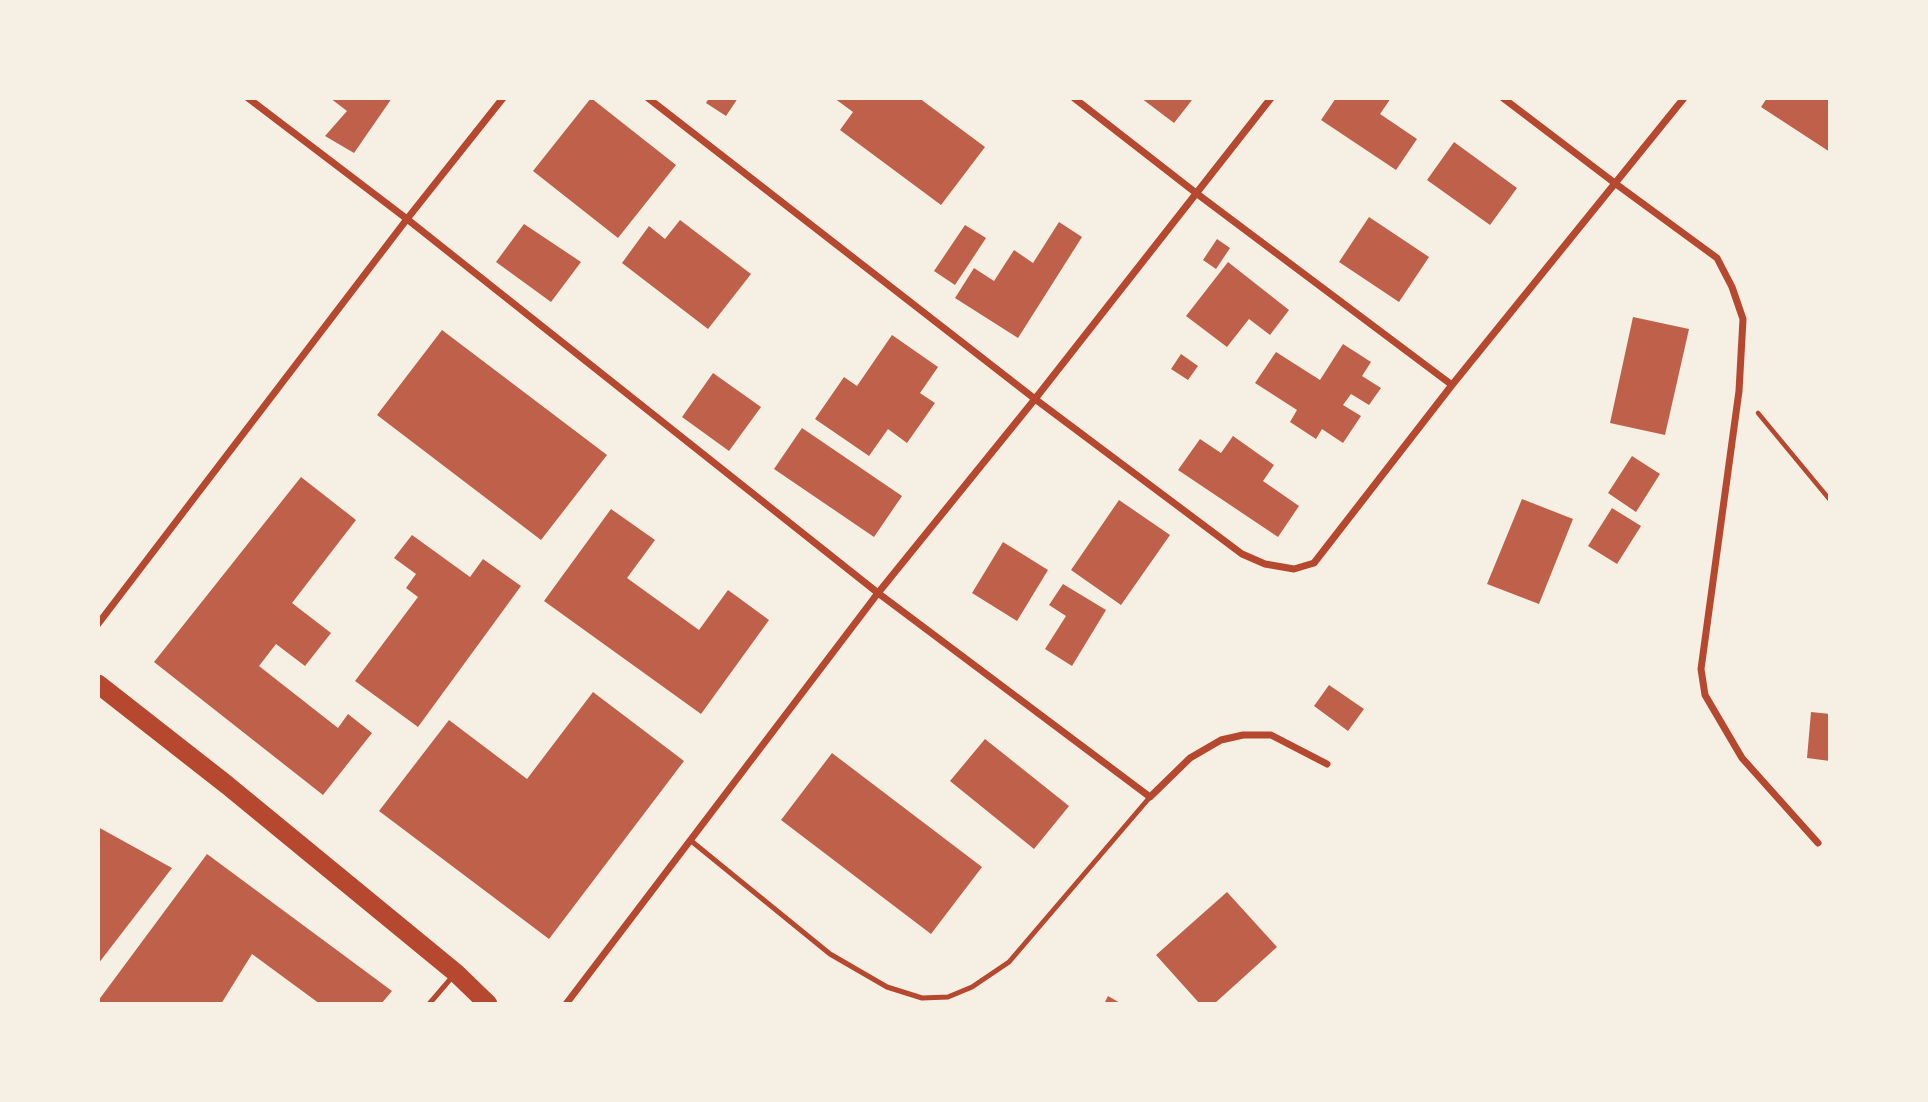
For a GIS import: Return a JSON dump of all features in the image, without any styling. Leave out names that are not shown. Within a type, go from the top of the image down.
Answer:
[{"type":"highway","points":[[98,684],[227,785],[456,973],[488,1004]]},
{"type":"street","points":[[248,98],[407,219],[878,593],[1150,797],[1190,758],[1221,740],[1243,735],[1271,735],[1327,764]]},
{"type":"street","points":[[98,624],[407,219],[503,98]]},
{"type":"street","points":[[648,98],[1035,399],[1242,554],[1265,564],[1294,569],[1314,563],[1452,385],[1685,98]]},
{"type":"street","points":[[1074,98],[1452,385]]},
{"type":"street","points":[[566,1004],[878,593],[1035,399],[1271,98]]},
{"type":"street","points":[[1503,98],[1717,258],[1732,287],[1743,319],[1739,391],[1701,669],[1705,695],[1742,758],[1818,843]]},
{"type":"lane","points":[[690,840],[830,954],[887,987],[922,998],[948,997],[972,987],[1009,961],[1150,797]]},
{"type":"lane","points":[[429,1004],[456,973]]},
{"type":"path","points":[[1739,391],[1830,500]]},
{"type":"building","points":[[330,98],[392,98],[354,153],[325,136],[347,111]]},
{"type":"building","points":[[591,98],[676,165],[618,238],[533,171]]},
{"type":"building","points":[[709,98],[738,98],[726,116],[706,103]]},
{"type":"building","points":[[834,98],[919,98],[985,147],[941,205],[840,130],[853,112]]},
{"type":"building","points":[[1141,98],[1190,98],[1192,100],[1174,123]]},
{"type":"building","points":[[1336,98],[1391,98],[1380,114],[1417,139],[1396,170],[1321,120]]},
{"type":"building","points":[[1767,98],[1830,98],[1830,152],[1761,107]]},
{"type":"building","points":[[1454,142],[1517,188],[1490,225],[1427,180]]},
{"type":"building","points":[[1369,217],[1429,257],[1399,302],[1339,262]]},
{"type":"building","points":[[680,220],[751,274],[708,329],[622,263],[649,226],[665,239]]},
{"type":"building","points":[[1059,222],[1082,237],[1018,338],[955,298],[974,268],[994,281],[1014,250],[1033,263]]},
{"type":"building","points":[[524,224],[581,262],[551,302],[496,262]]},
{"type":"building","points":[[965,225],[986,238],[955,285],[934,271]]},
{"type":"building","points":[[1217,239],[1230,248],[1216,269],[1203,260]]},
{"type":"building","points":[[1228,262],[1289,310],[1270,335],[1249,319],[1227,347],[1186,316]]},
{"type":"building","points":[[1633,317],[1689,329],[1665,435],[1610,423]]},
{"type":"building","points":[[442,330],[607,455],[541,540],[377,415]]},
{"type":"building","points":[[892,335],[938,367],[920,393],[935,403],[907,443],[888,429],[869,456],[815,419],[844,377],[857,386]]},
{"type":"building","points":[[1343,344],[1371,362],[1362,376],[1381,388],[1369,405],[1351,394],[1343,405],[1361,416],[1343,443],[1322,429],[1316,439],[1290,422],[1297,410],[1255,383],[1276,352],[1320,380]]},
{"type":"building","points":[[1181,354],[1198,366],[1188,380],[1171,369]]},
{"type":"building","points":[[713,373],[761,407],[729,451],[682,417]]},
{"type":"building","points":[[802,428],[902,496],[874,537],[774,469]]},
{"type":"building","points":[[1233,436],[1274,465],[1263,481],[1299,506],[1278,537],[1178,470],[1200,439],[1221,453]]},
{"type":"building","points":[[1632,456],[1660,474],[1636,512],[1608,493]]},
{"type":"building","points":[[301,477],[356,520],[292,603],[331,633],[305,666],[276,644],[259,666],[338,728],[348,714],[372,733],[323,795],[154,662]]},
{"type":"building","points":[[1522,499],[1573,519],[1539,604],[1487,584]]},
{"type":"building","points":[[1119,500],[1170,535],[1121,605],[1071,570]]},
{"type":"building","points":[[1612,508],[1641,526],[1617,564],[1588,546]]},
{"type":"building","points":[[611,509],[655,540],[627,578],[699,630],[728,590],[769,620],[701,714],[544,601]]},
{"type":"building","points":[[412,535],[470,577],[483,559],[521,586],[418,727],[355,681],[418,597],[406,588],[416,574],[394,558]]},
{"type":"building","points":[[1003,542],[1048,570],[1017,621],[972,593]]},
{"type":"building","points":[[1063,584],[1106,610],[1072,666],[1045,649],[1066,616],[1049,605]]},
{"type":"building","points":[[1329,685],[1364,709],[1348,731],[1314,706]]},
{"type":"building","points":[[593,692],[684,761],[549,939],[379,811],[449,720],[527,779]]},
{"type":"building","points":[[1811,712],[1830,714],[1830,761],[1807,758]]},
{"type":"building","points":[[985,739],[1069,806],[1034,849],[950,781]]},
{"type":"building","points":[[832,753],[982,867],[931,934],[781,820]]},
{"type":"building","points":[[98,827],[172,868],[98,964]]},
{"type":"building","points":[[207,854],[392,991],[381,1004],[320,1004],[252,954],[221,1004],[98,1004]]},
{"type":"building","points":[[1227,892],[1277,947],[1214,1004],[1200,1004],[1156,955]]},
{"type":"building","points":[[1108,996],[1122,1004],[1104,1004]]}]
